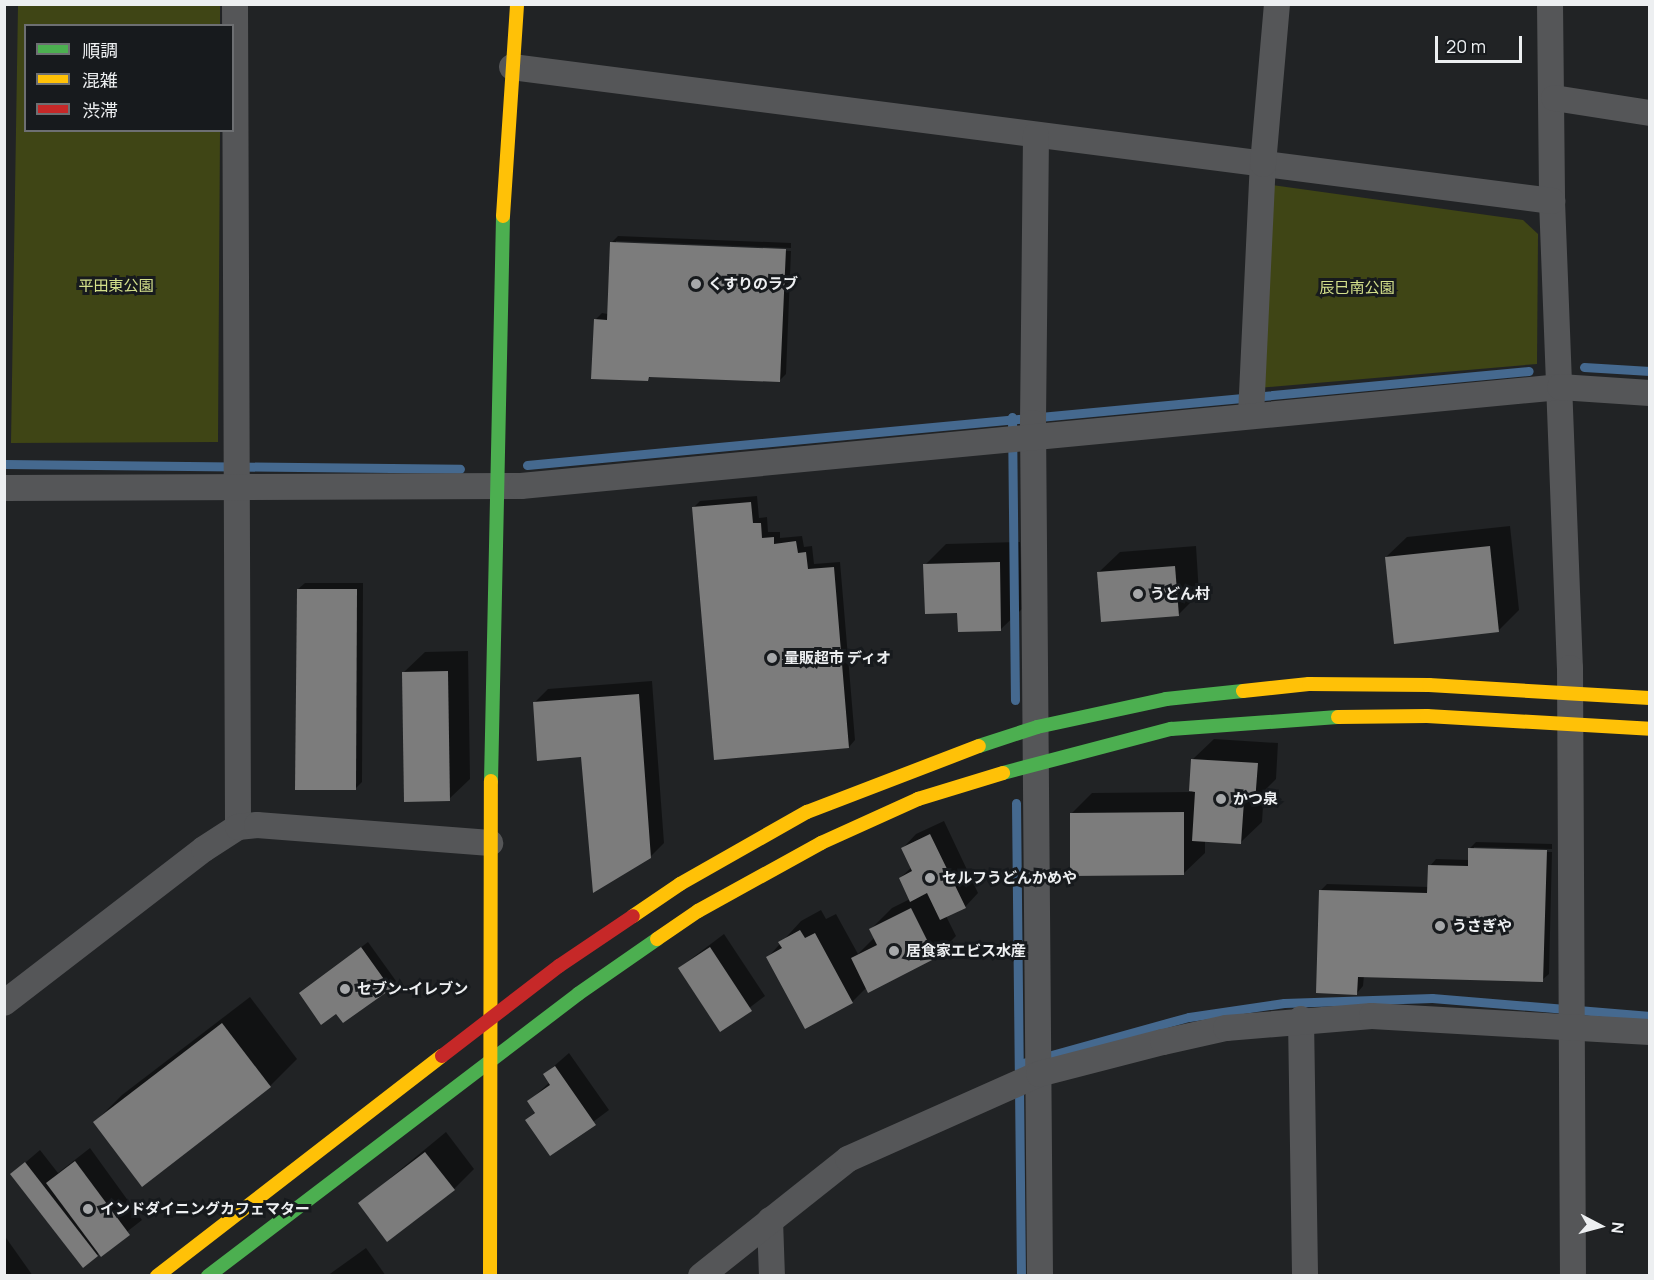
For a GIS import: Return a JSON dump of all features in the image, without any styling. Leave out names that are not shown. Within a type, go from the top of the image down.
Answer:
[{"type":"street","points":[[235,4],[238,827]]},
{"type":"street","points":[[490,1275],[490,843],[500,266],[517,4]]},
{"type":"street","points":[[1251,402],[1263,164],[1277,4]]},
{"type":"street","points":[[1550,4],[1554,98],[1552,201],[1570,693],[1569,1015],[1573,1275]]},
{"type":"street","points":[[512,67],[1552,201]]},
{"type":"street","points":[[1554,98],[1650,113]]},
{"type":"street","points":[[1036,135],[1025,428],[1038,762],[1031,1071],[1040,1275]]},
{"type":"street","points":[[4,489],[237,473],[496,487],[1251,402],[1560,387],[1650,393]]},
{"type":"street","points":[[157,1275],[490,1022],[559,966],[680,884],[807,812],[909,770],[1037,727],[1166,699],[1309,684],[1429,685],[1650,698]]},
{"type":"street","points":[[208,1275],[489,1060],[698,911],[821,843],[918,799],[1038,762],[1171,729],[1311,717],[1427,716],[1650,729]]},
{"type":"street","points":[[4,1003],[204,849],[238,827],[257,825],[490,843]]},
{"type":"street","points":[[701,1275],[848,1159],[1031,1071],[1226,1028],[1301,1019],[1372,1016],[1569,1015],[1650,1032]]},
{"type":"street","points":[[1301,1019],[1305,1275]]},
{"type":"street","points":[[770,1220],[772,1275]]},
{"type":"green space","name":"平田東公園","points":[[18,5],[220,5],[220,24],[24,24],[24,132],[220,132],[218,442],[11,443]]},
{"type":"green space","name":"辰巳南公園","points":[[1272,185],[1523,220],[1538,234],[1537,364],[1258,388]]},
{"type":"building","name":"くすりのラブ","points":[[610,242],[786,249],[780,382],[649,377],[648,381],[591,379],[594,319],[607,320]]},
{"type":"building","points":[[751,502],[753,523],[761,523],[762,538],[774,537],[774,544],[796,541],[798,553],[806,552],[808,569],[834,567],[849,748],[714,760],[692,507]]},
{"type":"building","points":[[1490,546],[1499,632],[1394,644],[1385,557]]},
{"type":"building","points":[[1000,562],[1001,631],[958,632],[957,613],[925,614],[923,564]]},
{"type":"building","points":[[1175,566],[1179,616],[1101,622],[1097,572]]},
{"type":"building","points":[[297,589],[357,589],[356,790],[295,790]]},
{"type":"building","points":[[448,671],[450,801],[404,802],[402,672]]},
{"type":"building","points":[[639,694],[651,858],[593,893],[581,757],[537,761],[533,702]]},
{"type":"building","points":[[1191,759],[1258,763],[1255,802],[1244,801],[1241,844],[1192,841],[1195,792],[1189,791]]},
{"type":"building","points":[[1184,812],[1184,875],[1070,876],[1070,813]]},
{"type":"building","points":[[930,834],[966,908],[940,920],[927,893],[910,902],[899,878],[912,871],[901,848]]},
{"type":"building","points":[[1468,848],[1547,850],[1543,982],[1358,977],[1357,995],[1316,993],[1319,890],[1427,893],[1428,865],[1468,866]]},
{"type":"building","points":[[911,908],[936,958],[868,993],[851,958],[877,945],[869,929]]},
{"type":"building","points":[[800,930],[805,938],[815,933],[853,1003],[805,1029],[766,957],[782,948],[778,942]]},
{"type":"building","points":[[361,947],[391,989],[343,1023],[336,1014],[321,1025],[299,993]]},
{"type":"building","points":[[710,947],[752,1011],[720,1032],[678,968]]},
{"type":"building","points":[[222,1023],[271,1087],[142,1187],[93,1122]]},
{"type":"building","points":[[555,1066],[596,1125],[550,1156],[525,1120],[535,1113],[527,1101],[550,1085],[543,1074]]},
{"type":"building","points":[[425,1152],[455,1190],[387,1242],[358,1203]]},
{"type":"building","points":[[75,1161],[130,1235],[101,1257],[46,1183]]},
{"type":"building","points":[[25,1162],[98,1256],[83,1268],[10,1174]]},
{"type":"waterway","points":[[1584,367],[1650,371]]},
{"type":"waterway","points":[[527,465],[1529,371]]},
{"type":"waterway","points":[[1012,417],[1015,700]]},
{"type":"waterway","points":[[4,464],[460,469]]},
{"type":"waterway","points":[[1016,803],[1019,1069]]},
{"type":"waterway","points":[[1019,1064],[1189,1017],[1284,1003],[1432,998],[1650,1016]]},
{"type":"waterway","points":[[1019,1086],[1021,1276]]},
{"type":"traffic: fast","points":[[491,781],[503,216]]},
{"type":"traffic: fast","points":[[979,746],[1037,727],[1166,699],[1243,691]]},
{"type":"traffic: fast","points":[[1003,773],[1171,729],[1338,717]]},
{"type":"traffic: fast","points":[[208,1276],[578,994],[657,939]]},
{"type":"traffic: slow","points":[[503,216],[517,4]]},
{"type":"traffic: slow","points":[[1243,691],[1309,684],[1429,685],[1650,698]]},
{"type":"traffic: slow","points":[[1338,717],[1427,716],[1650,729]]},
{"type":"traffic: slow","points":[[633,916],[680,884],[807,812],[979,746]]},
{"type":"traffic: slow","points":[[657,939],[698,911],[821,843],[918,799],[1003,773]]},
{"type":"traffic: slow","points":[[490,1276],[491,781]]},
{"type":"traffic: slow","points":[[157,1276],[442,1056]]},
{"type":"traffic: jam","points":[[442,1056],[559,966],[633,916]]},
{"type":"place","name":"くすりのラブ","points":[[696,284]]},
{"type":"place","name":"うどん村","points":[[1138,594]]},
{"type":"place","name":"量販超市 ディオ","points":[[772,658]]},
{"type":"place","name":"かつ泉","points":[[1221,799]]},
{"type":"place","name":"セルフうどんかめや","points":[[930,878]]},
{"type":"place","name":"うさぎや","points":[[1440,926]]},
{"type":"place","name":"居食家エビス水産","points":[[894,951]]},
{"type":"place","name":"セブン-イレブン","points":[[345,989]]},
{"type":"place","name":"インドダイニングカフェマター","points":[[88,1209]]}]
